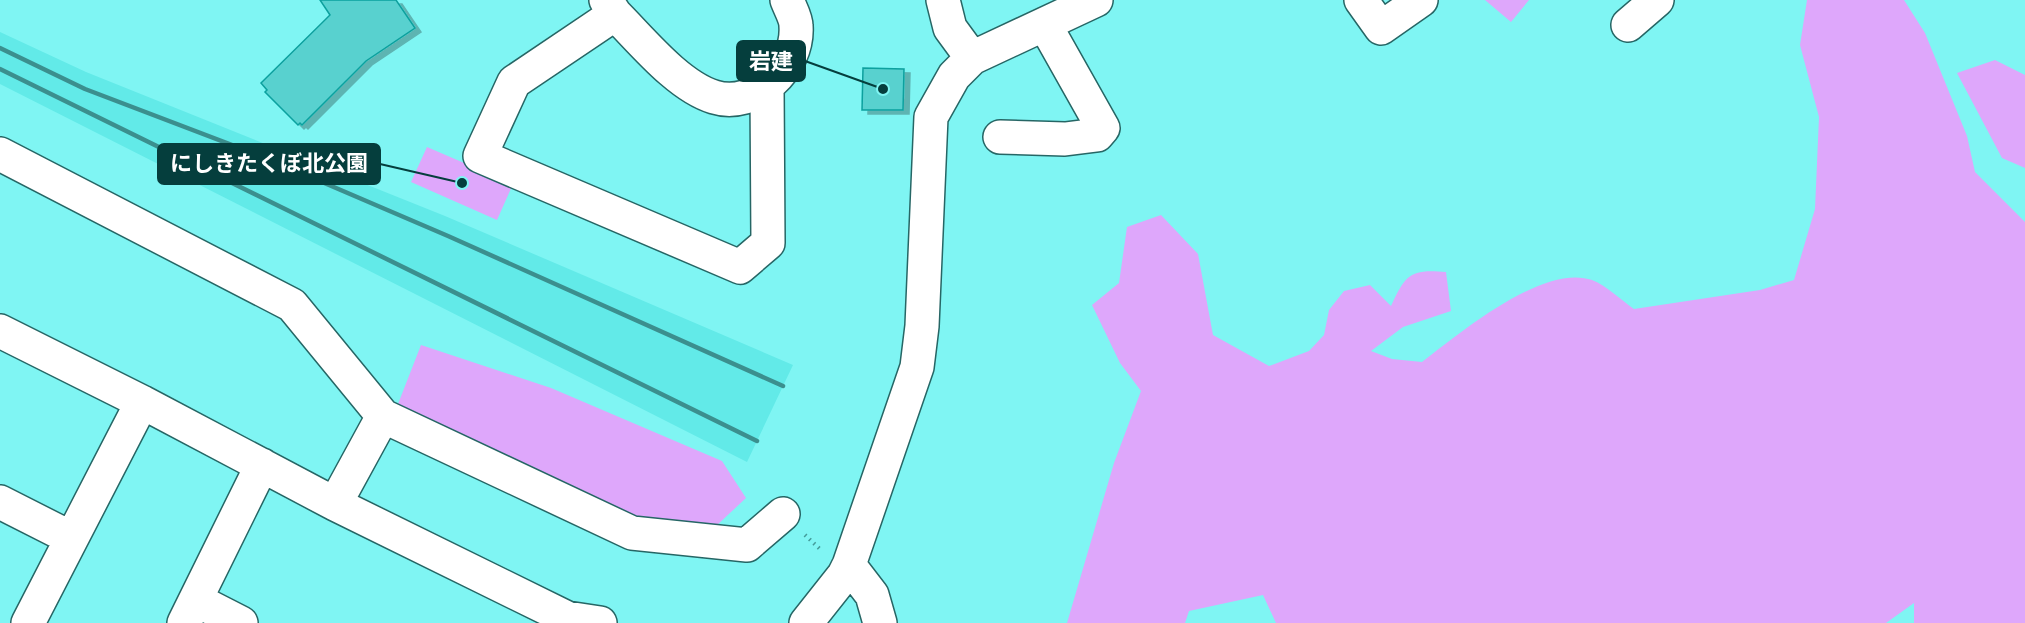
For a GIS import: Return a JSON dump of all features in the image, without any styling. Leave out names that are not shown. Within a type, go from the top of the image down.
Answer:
[{"type":"street","points":[[767,87],[768,243],[740,267],[480,156],[514,82],[611,7],[692,87],[716,98],[740,98],[767,87],[784,69],[792,51],[796,26],[787,0]]},
{"type":"street","points":[[943,0],[950,28],[972,58]]},
{"type":"street","points":[[806,623],[846,570],[917,367],[922,326],[931,117],[954,76],[972,58],[1045,26],[1096,0]]},
{"type":"street","points":[[1361,0],[1381,28],[1421,0]]},
{"type":"street","points":[[1628,25],[1657,0]]},
{"type":"street","points":[[1000,137],[1065,139],[1097,135],[1103,128],[1045,26]]},
{"type":"street","points":[[0,154],[292,305],[382,416],[632,533],[747,545],[783,514]]},
{"type":"street","points":[[0,332],[142,402],[335,504],[567,618],[600,623]]},
{"type":"street","points":[[28,623],[142,402]]},
{"type":"street","points":[[335,504],[382,416]]},
{"type":"street","points":[[241,623],[190,611],[262,465]]},
{"type":"street","points":[[0,502],[71,538]]},
{"type":"street","points":[[846,570],[872,595],[880,623]]},
{"type":"path","points":[[783,514],[846,570]]},
{"type":"shaded area","points":[[1485,0],[1529,0],[1511,22]]},
{"type":"shaded area","points":[[1807,0],[1904,0],[1925,33],[1967,136],[1975,172],[2025,222],[2025,623],[1914,623],[1914,603],[1886,623],[1276,623],[1263,595],[1189,611],[1185,623],[1067,623],[1114,463],[1141,391],[1120,363],[1092,305],[1119,283],[1127,227],[1161,215],[1198,254],[1213,335],[1269,366],[1309,351],[1324,335],[1329,310],[1344,291],[1370,285],[1391,306],[1406,280],[1417,273],[1446,272],[1451,311],[1403,327],[1371,351],[1392,359],[1422,362],[1502,304],[1526,291],[1572,277],[1598,283],[1634,309],[1760,290],[1794,280],[1815,209],[1819,117],[1800,45]]},
{"type":"shaded area","points":[[0,32],[86,72],[445,216],[793,365],[747,462],[0,84]]},
{"type":"shaded area","points":[[1995,60],[2025,75],[2025,168],[2002,158],[1957,73]]},
{"type":"shaded area","points":[[427,147],[513,184],[497,220],[411,182]]},
{"type":"shaded area","points":[[421,345],[551,388],[722,461],[746,498],[700,541],[632,533],[383,416],[398,404]]},
{"type":"building","points":[[320,0],[396,0],[415,28],[366,61],[302,125],[300,123],[298,125],[265,92],[267,90],[261,83],[330,15]]},
{"type":"building","points":[[863,68],[904,69],[903,110],[862,110]]},
{"type":"railway","points":[[0,48],[85,89],[266,158],[448,236],[783,386]]},
{"type":"railway","points":[[0,69],[757,441]]},
{"type":"place","name":"岩建","points":[[883,89]]},
{"type":"place","name":"にしきたくぼ北公園","points":[[462,183]]}]
